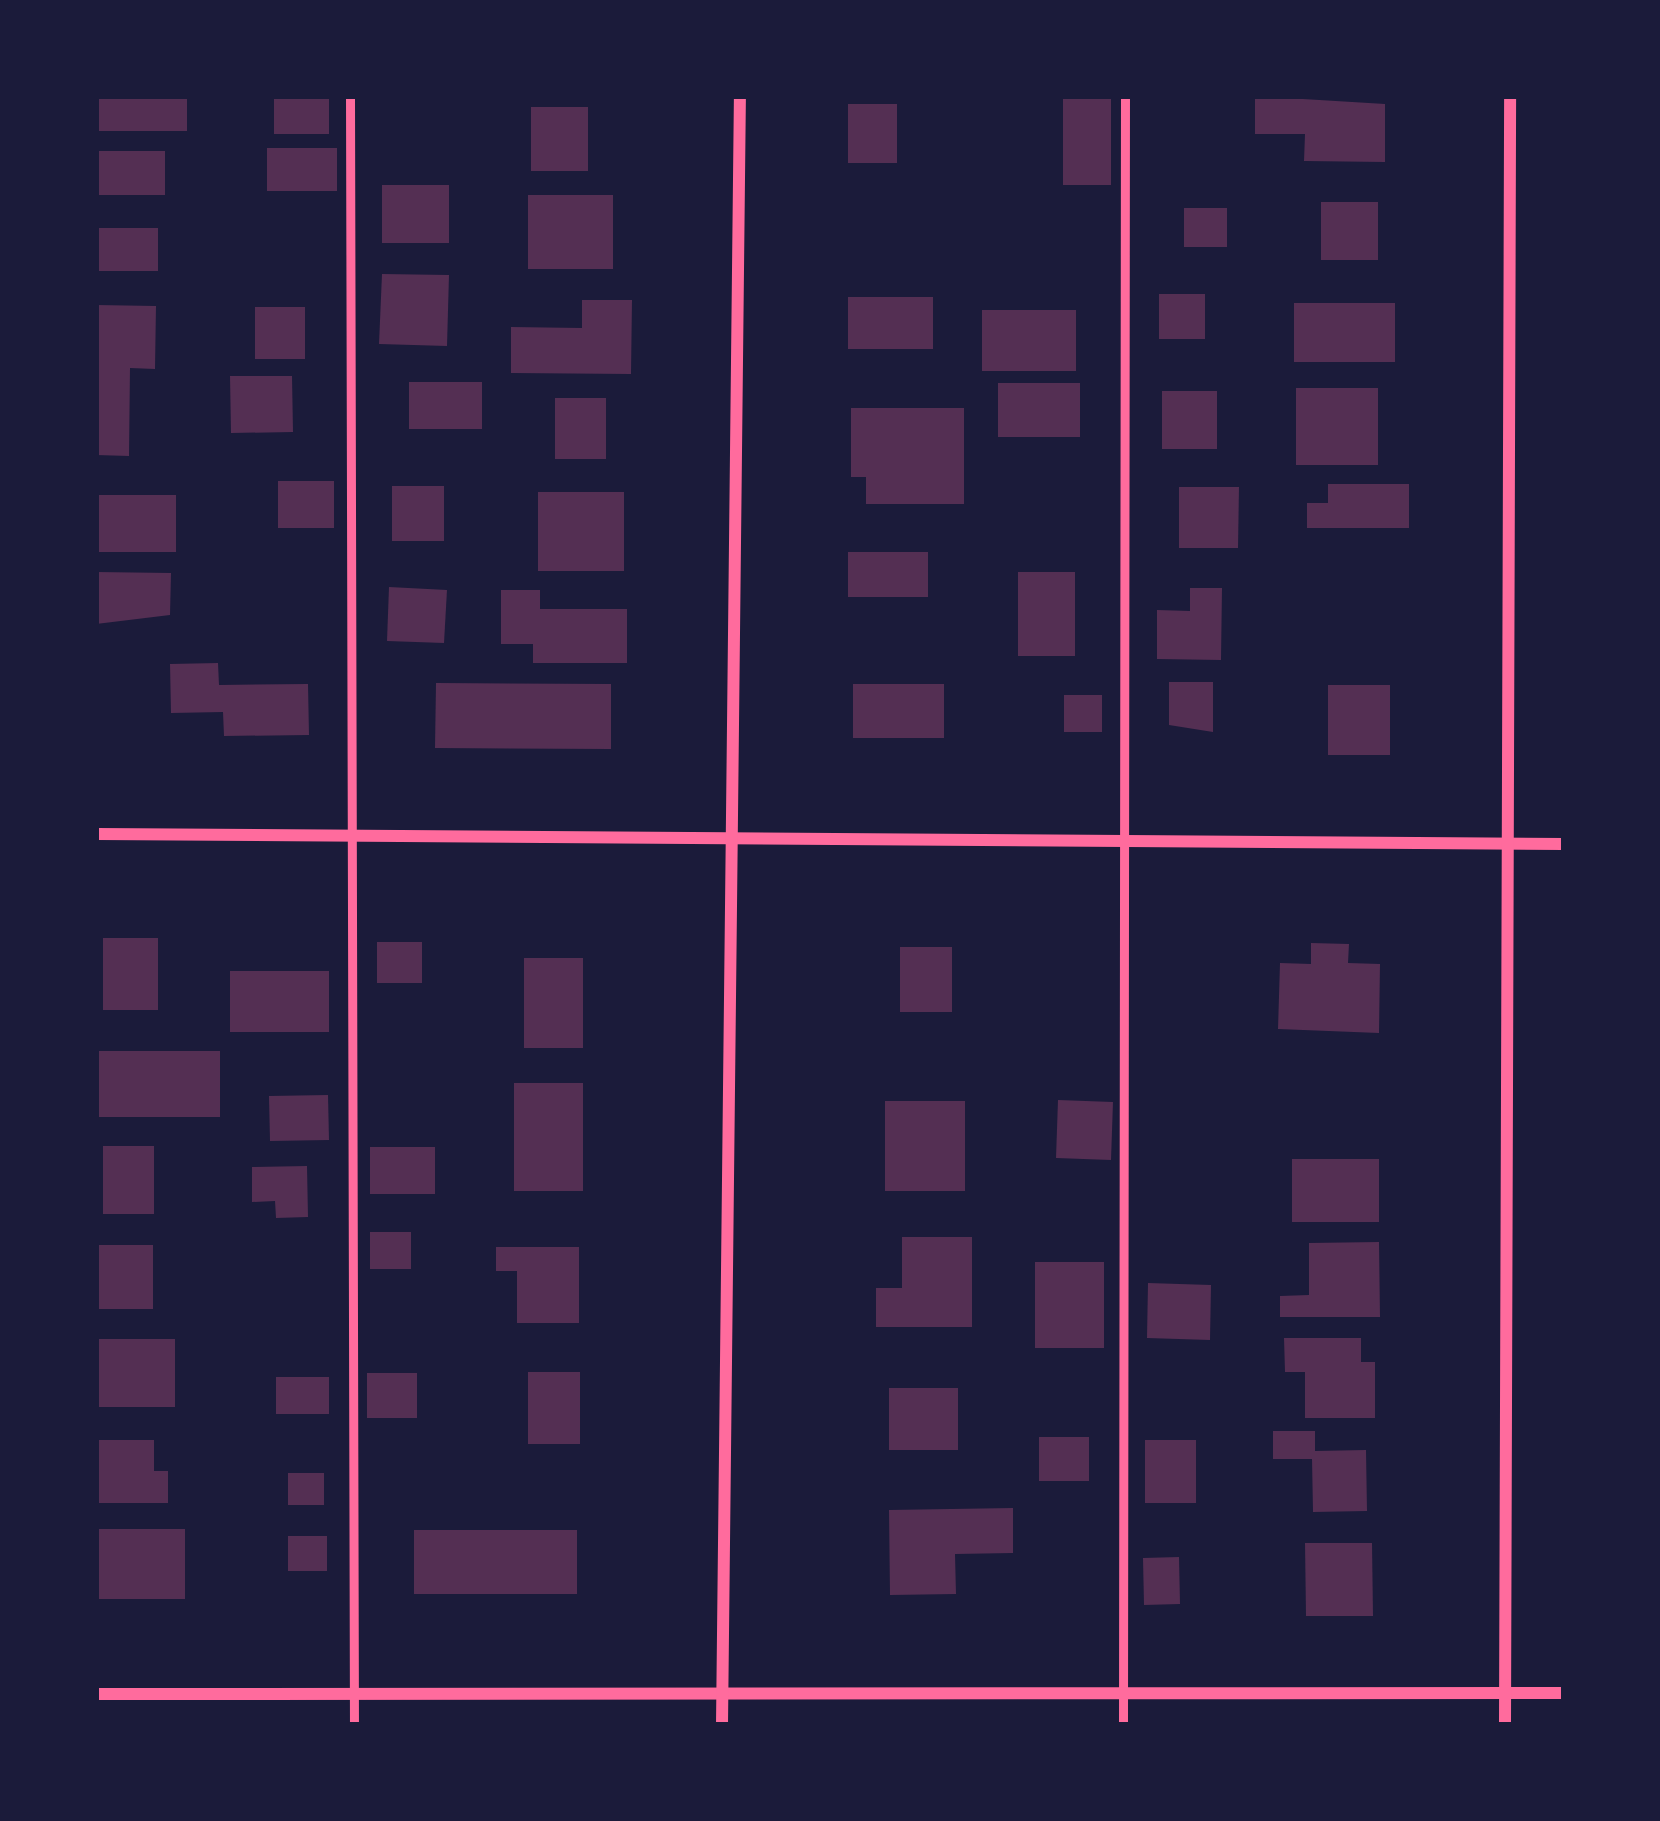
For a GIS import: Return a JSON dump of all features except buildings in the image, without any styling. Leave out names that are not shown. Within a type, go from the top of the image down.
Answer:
[{"type":"street","points":[[722,1725],[740,96]]},
{"type":"street","points":[[1505,1725],[1510,96]]},
{"type":"street","points":[[96,835],[1564,844]]},
{"type":"street","points":[[96,1694],[1564,1693]]},
{"type":"lane","points":[[350,96],[347,837],[354,1725]]},
{"type":"lane","points":[[1124,1725],[1125,96]]}]
